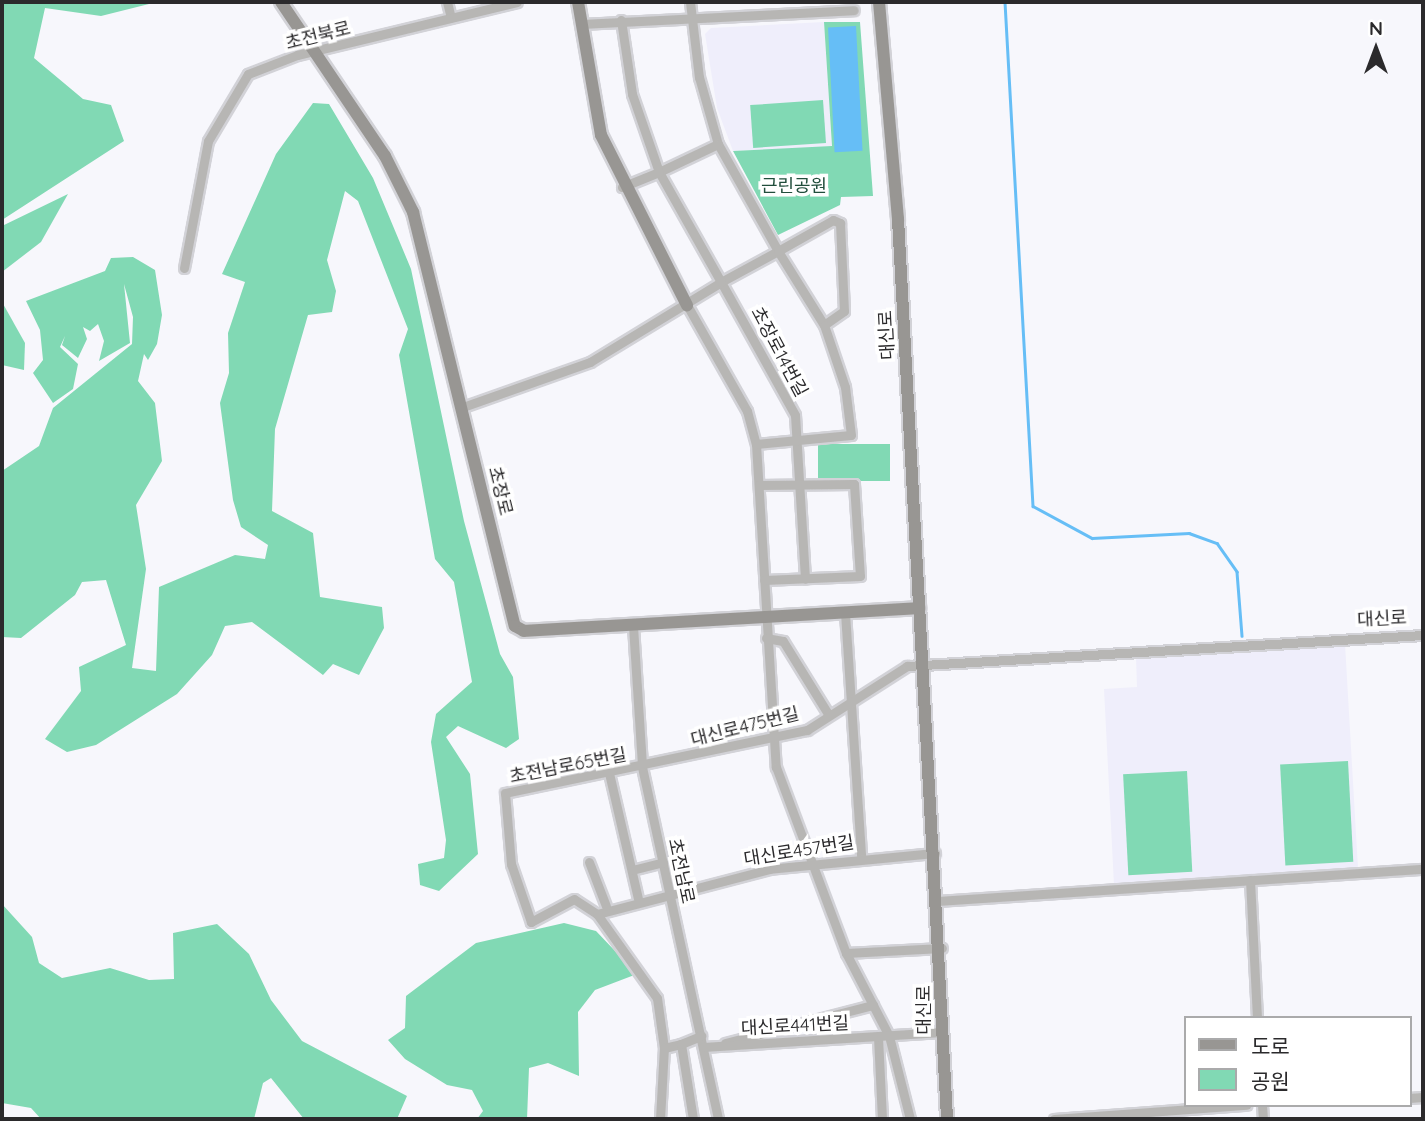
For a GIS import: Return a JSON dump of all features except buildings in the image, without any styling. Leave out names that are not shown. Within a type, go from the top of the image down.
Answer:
[{"type":"street","name":"초장로","points":[[281,2],[401,183],[515,626],[524,631],[919,608]]},
{"type":"street","points":[[447,2],[451,18]]},
{"type":"street","name":"초전북로","points":[[184,268],[215,130],[248,74],[517,2]]},
{"type":"street","points":[[578,2],[601,135],[622,187],[747,411],[756,444],[760,485],[766,638],[776,767],[846,953],[889,1035],[910,1119]]},
{"type":"street","points":[[690,2],[690,16],[719,144],[778,251],[824,325],[845,387],[851,435],[756,444]]},
{"type":"street","name":"대신로","points":[[879,2],[942,947],[942,1032],[947,1119]]},
{"type":"street","points":[[581,24],[690,16],[855,10]]},
{"type":"street","name":"초장로14번길","points":[[621,20],[632,94],[659,172],[721,282],[771,361],[800,439]]},
{"type":"street","points":[[622,187],[719,144]]},
{"type":"street","points":[[460,408],[590,362],[721,282],[778,251],[840,223],[844,311],[824,325]]},
{"type":"street","points":[[800,439],[799,484],[805,579]]},
{"type":"street","points":[[760,485],[854,484],[860,576],[764,580]]},
{"type":"street","points":[[845,613],[861,856]]},
{"type":"street","name":"초전남로","points":[[633,626],[642,767],[718,1119]]},
{"type":"street","name":"대신로","points":[[924,667],[1423,635]]},
{"type":"street","points":[[766,638],[783,641],[828,715]]},
{"type":"street","name":"대신로475번길","points":[[642,767],[807,730],[907,666],[924,667]]},
{"type":"street","name":"초전남로65번길","points":[[597,914],[574,899],[531,922],[511,864],[505,793],[642,767]]},
{"type":"street","points":[[609,773],[638,899]]},
{"type":"street","name":"대신로457번길","points":[[606,906],[811,862],[861,856],[935,853]]},
{"type":"street","points":[[589,862],[606,906],[597,914],[657,998],[664,1048],[660,1119]]},
{"type":"street","points":[[632,870],[663,862]]},
{"type":"street","points":[[938,901],[1423,869]]},
{"type":"street","points":[[1250,880],[1257,1016]]},
{"type":"street","points":[[846,953],[942,947]]},
{"type":"street","points":[[721,1046],[873,1004]]},
{"type":"street","name":"대신로441번길","points":[[704,1047],[942,1032]]},
{"type":"street","points":[[664,1048],[701,1036]]},
{"type":"street","points":[[878,1037],[882,1119]]},
{"type":"street","points":[[681,1044],[693,1119]]},
{"type":"street","points":[[1054,1119],[1219,1107]]},
{"type":"shaded area","points":[[824,22],[832,147],[733,151],[717,108],[705,34],[711,28]]},
{"type":"shaded area","points":[[1345,644],[1358,868],[1114,885],[1104,689],[1137,687],[1136,657]]},
{"type":"green space","points":[[2,2],[157,2],[101,16],[45,8],[34,58],[83,99],[111,105],[124,141],[2,220]]},
{"type":"green space","name":"근린공원","points":[[824,22],[860,22],[873,196],[841,197],[840,205],[778,235],[733,151],[832,146]]},
{"type":"green space","points":[[823,100],[826,143],[753,148],[750,105]]},
{"type":"green space","points":[[313,103],[329,104],[373,178],[411,269],[464,521],[500,654],[513,677],[519,739],[506,748],[458,726],[446,737],[470,774],[478,854],[439,891],[420,885],[418,864],[444,858],[446,840],[431,742],[436,714],[472,682],[454,582],[435,559],[399,355],[408,329],[358,201],[345,191],[327,260],[336,291],[332,312],[308,315],[275,429],[272,511],[313,533],[320,597],[382,607],[384,628],[359,675],[333,664],[323,675],[252,622],[225,626],[212,655],[177,694],[96,745],[67,752],[45,739],[81,691],[79,667],[126,645],[106,580],[82,582],[75,595],[21,638],[2,637],[2,471],[39,446],[53,408],[132,344],[133,317],[124,284],[130,343],[99,361],[104,341],[98,324],[90,331],[83,327],[87,339],[78,358],[62,345],[65,336],[60,347],[78,364],[73,389],[53,403],[33,373],[43,360],[40,330],[26,301],[105,271],[111,258],[133,257],[155,270],[162,315],[157,344],[148,360],[144,354],[138,381],[155,403],[162,461],[136,505],[146,569],[132,668],[156,671],[159,587],[235,555],[265,559],[268,545],[241,527],[233,500],[220,403],[229,373],[228,333],[245,282],[222,274],[276,154]]},
{"type":"green space","points":[[68,194],[41,242],[2,272],[2,226]]},
{"type":"green space","points":[[2,302],[25,343],[24,370],[2,365]]},
{"type":"green space","points":[[818,444],[890,444],[890,481],[818,481]]},
{"type":"green space","points":[[1348,761],[1353,862],[1285,865],[1280,765]]},
{"type":"green space","points":[[1187,771],[1192,872],[1128,875],[1123,774]]},
{"type":"green space","points":[[2,904],[32,937],[39,963],[62,978],[110,968],[149,980],[174,979],[173,933],[217,924],[249,954],[271,1000],[302,1041],[407,1096],[397,1119],[304,1119],[271,1078],[263,1083],[254,1119],[41,1119],[31,1108],[2,1103]]},
{"type":"green space","points":[[564,923],[596,931],[637,974],[595,990],[578,1012],[579,1076],[548,1063],[529,1068],[527,1119],[477,1119],[483,1111],[472,1090],[447,1085],[405,1059],[388,1040],[405,1028],[406,996],[476,943]]},
{"type":"water","points":[[856,26],[863,151],[835,152],[828,27]]},
{"type":"waterway","points":[[1005,2],[1033,506],[1092,538],[1189,533],[1217,543],[1237,572],[1242,636]]}]
